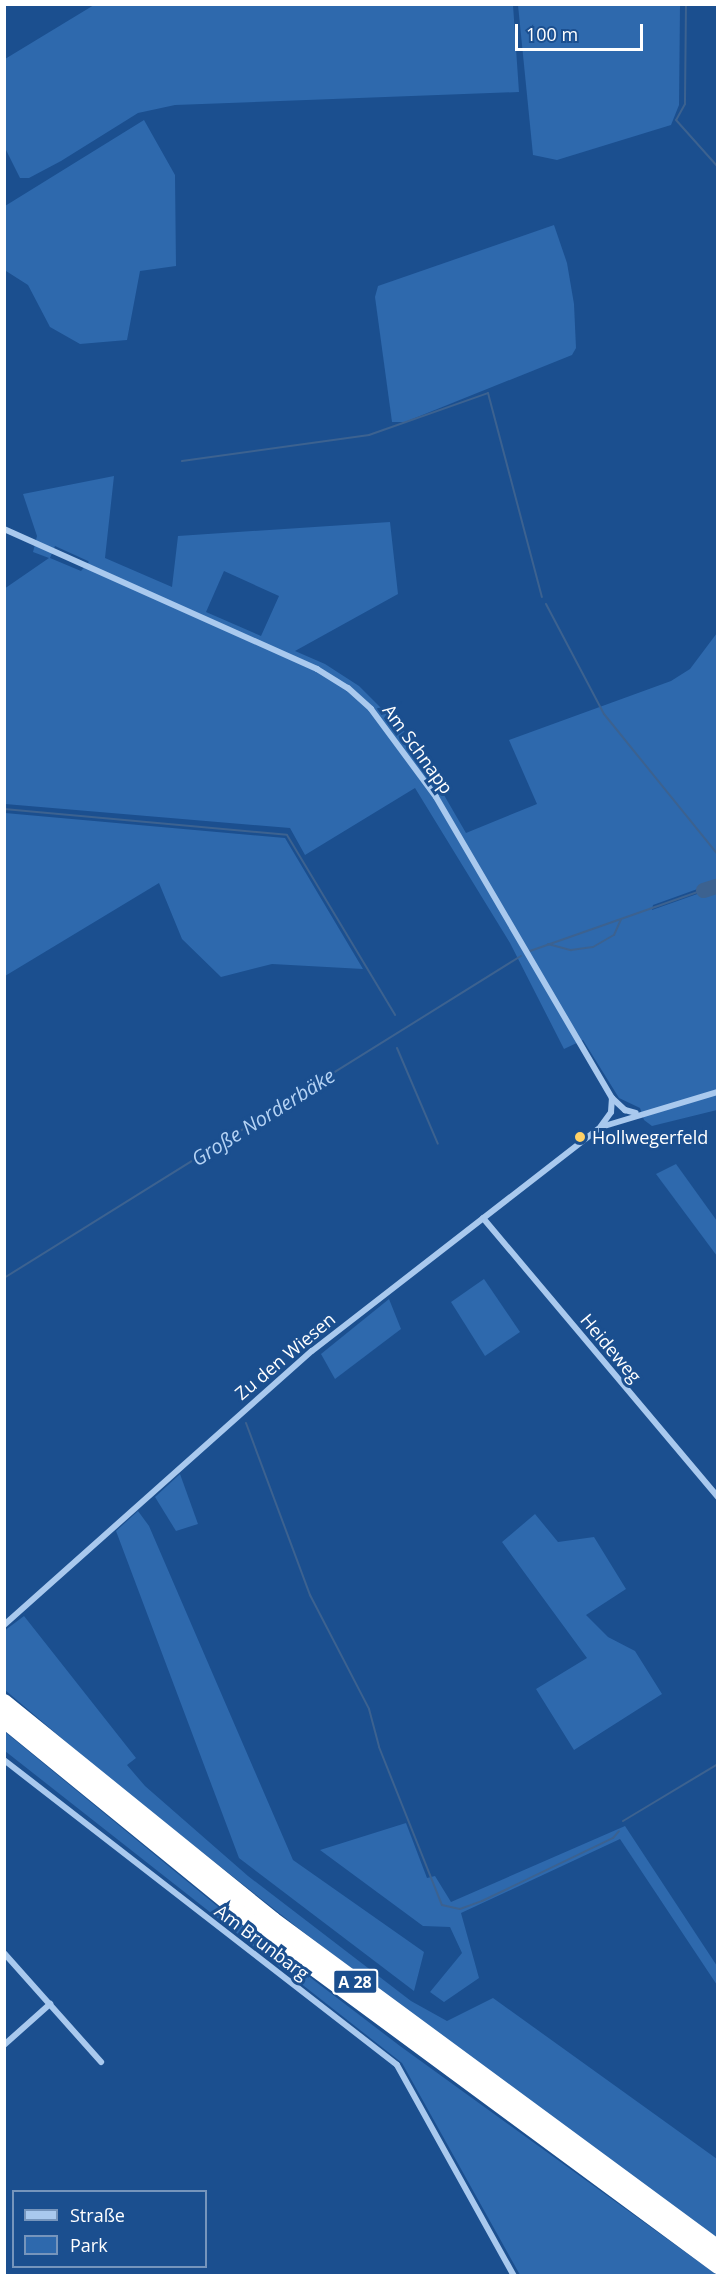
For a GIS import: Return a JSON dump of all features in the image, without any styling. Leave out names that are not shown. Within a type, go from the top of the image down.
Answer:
[{"type":"highway","name":"A 28","points":[[4,1702],[273,1920],[717,2248]]},
{"type":"highway","name":"A 28","points":[[4,1720],[253,1923],[717,2265]]},
{"type":"street","name":"Am Schnapp","points":[[4,529],[317,669],[348,688],[405,750],[612,1098],[625,1110],[637,1113]]},
{"type":"street","points":[[601,1127],[637,1113],[717,1092]]},
{"type":"street","points":[[601,1127],[611,1112],[612,1098]]},
{"type":"street","name":"Zu den Wiesen","points":[[4,1625],[312,1351],[601,1127]]},
{"type":"street","name":"Heideweg","points":[[483,1218],[717,1497]]},
{"type":"street","name":"Am Brunbarg","points":[[4,1760],[397,2065],[514,2276]]},
{"type":"street","points":[[4,1953],[101,2062]]},
{"type":"street","points":[[4,2045],[50,2004]]},
{"type":"green space","points":[[94,5],[513,5],[519,92],[175,105],[138,113],[61,161],[29,178],[20,178],[5,148],[5,59]]},
{"type":"green space","points":[[518,5],[680,5],[679,105],[671,125],[557,160],[533,155]]},
{"type":"green space","points":[[144,120],[175,175],[176,266],[140,271],[127,340],[80,344],[50,327],[28,285],[6,271],[5,206]]},
{"type":"green space","points":[[554,225],[567,263],[574,304],[576,348],[572,355],[405,422],[392,422],[375,297],[378,286]]},
{"type":"green space","points":[[114,476],[105,558],[172,587],[178,536],[390,522],[398,594],[295,651],[325,664],[359,686],[411,738],[466,833],[537,804],[509,740],[671,681],[690,669],[717,633],[717,882],[653,905],[652,910],[717,887],[717,1110],[652,1126],[644,1120],[640,1108],[619,1098],[583,1040],[564,1049],[510,943],[415,788],[305,855],[290,828],[5,804],[4,589],[49,558],[33,552],[37,536],[23,494]],"holes":[[[55,546],[88,561],[89,562],[81,571],[50,558]],[[224,571],[279,596],[261,636],[206,612]]]},
{"type":"green space","points":[[5,813],[285,838],[363,969],[272,964],[221,977],[182,939],[159,883],[5,976]]},
{"type":"green space","points":[[676,1164],[717,1221],[717,1256],[656,1174]]},
{"type":"green space","points":[[484,1279],[520,1332],[485,1356],[451,1302]]},
{"type":"green space","points":[[389,1299],[401,1329],[335,1379],[321,1354]]},
{"type":"green space","points":[[180,1474],[198,1524],[176,1531],[155,1497]]},
{"type":"green space","points":[[138,1511],[149,1526],[293,1860],[424,1952],[414,1991],[239,1858],[116,1531]]},
{"type":"green space","points":[[535,1514],[558,1542],[594,1537],[626,1589],[586,1615],[608,1637],[635,1651],[662,1694],[574,1750],[536,1689],[587,1658],[502,1542]]},
{"type":"green space","points":[[24,1616],[136,1758],[127,1765],[145,1786],[248,1876],[411,2001],[447,2021],[493,1998],[717,2159],[717,2238],[502,2083],[298,1928],[112,1781],[5,1690],[4,1631]]},
{"type":"green space","points":[[4,1731],[222,1910],[400,2046],[717,2275],[520,2275],[402,2063],[5,1751]]},
{"type":"green space","points":[[406,1823],[427,1878],[435,1876],[451,1902],[625,1826],[717,1966],[717,1985],[620,1839],[461,1913],[479,1978],[444,2002],[430,1992],[462,1953],[450,1927],[423,1926],[320,1850]]},
{"type":"waterway","points":[[686,4],[685,104],[676,120],[718,167]]},
{"type":"waterway","points":[[182,461],[369,435],[488,393],[542,597]]},
{"type":"waterway","points":[[546,604],[604,714],[718,855]]},
{"type":"waterway","points":[[4,809],[287,835],[395,1015]]},
{"type":"waterway","name":"Große Norderbäke","points":[[703,890],[718,885]]},
{"type":"waterway","name":"Große Norderbäke","points":[[530,951],[703,890]]},
{"type":"waterway","name":"Große Norderbäke","points":[[548,944],[571,950],[593,947],[614,935],[621,919]]},
{"type":"waterway","name":"Große Norderbäke","points":[[4,1278],[521,956]]},
{"type":"waterway","points":[[397,1048],[438,1144]]},
{"type":"waterway","points":[[246,1423],[310,1595],[369,1709],[379,1747],[442,1905],[460,1909],[482,1901],[613,1838],[619,1831]]},
{"type":"waterway","points":[[623,1821],[718,1764]]},
{"type":"place","name":"Hollwegerfeld","points":[[580,1137]]}]
